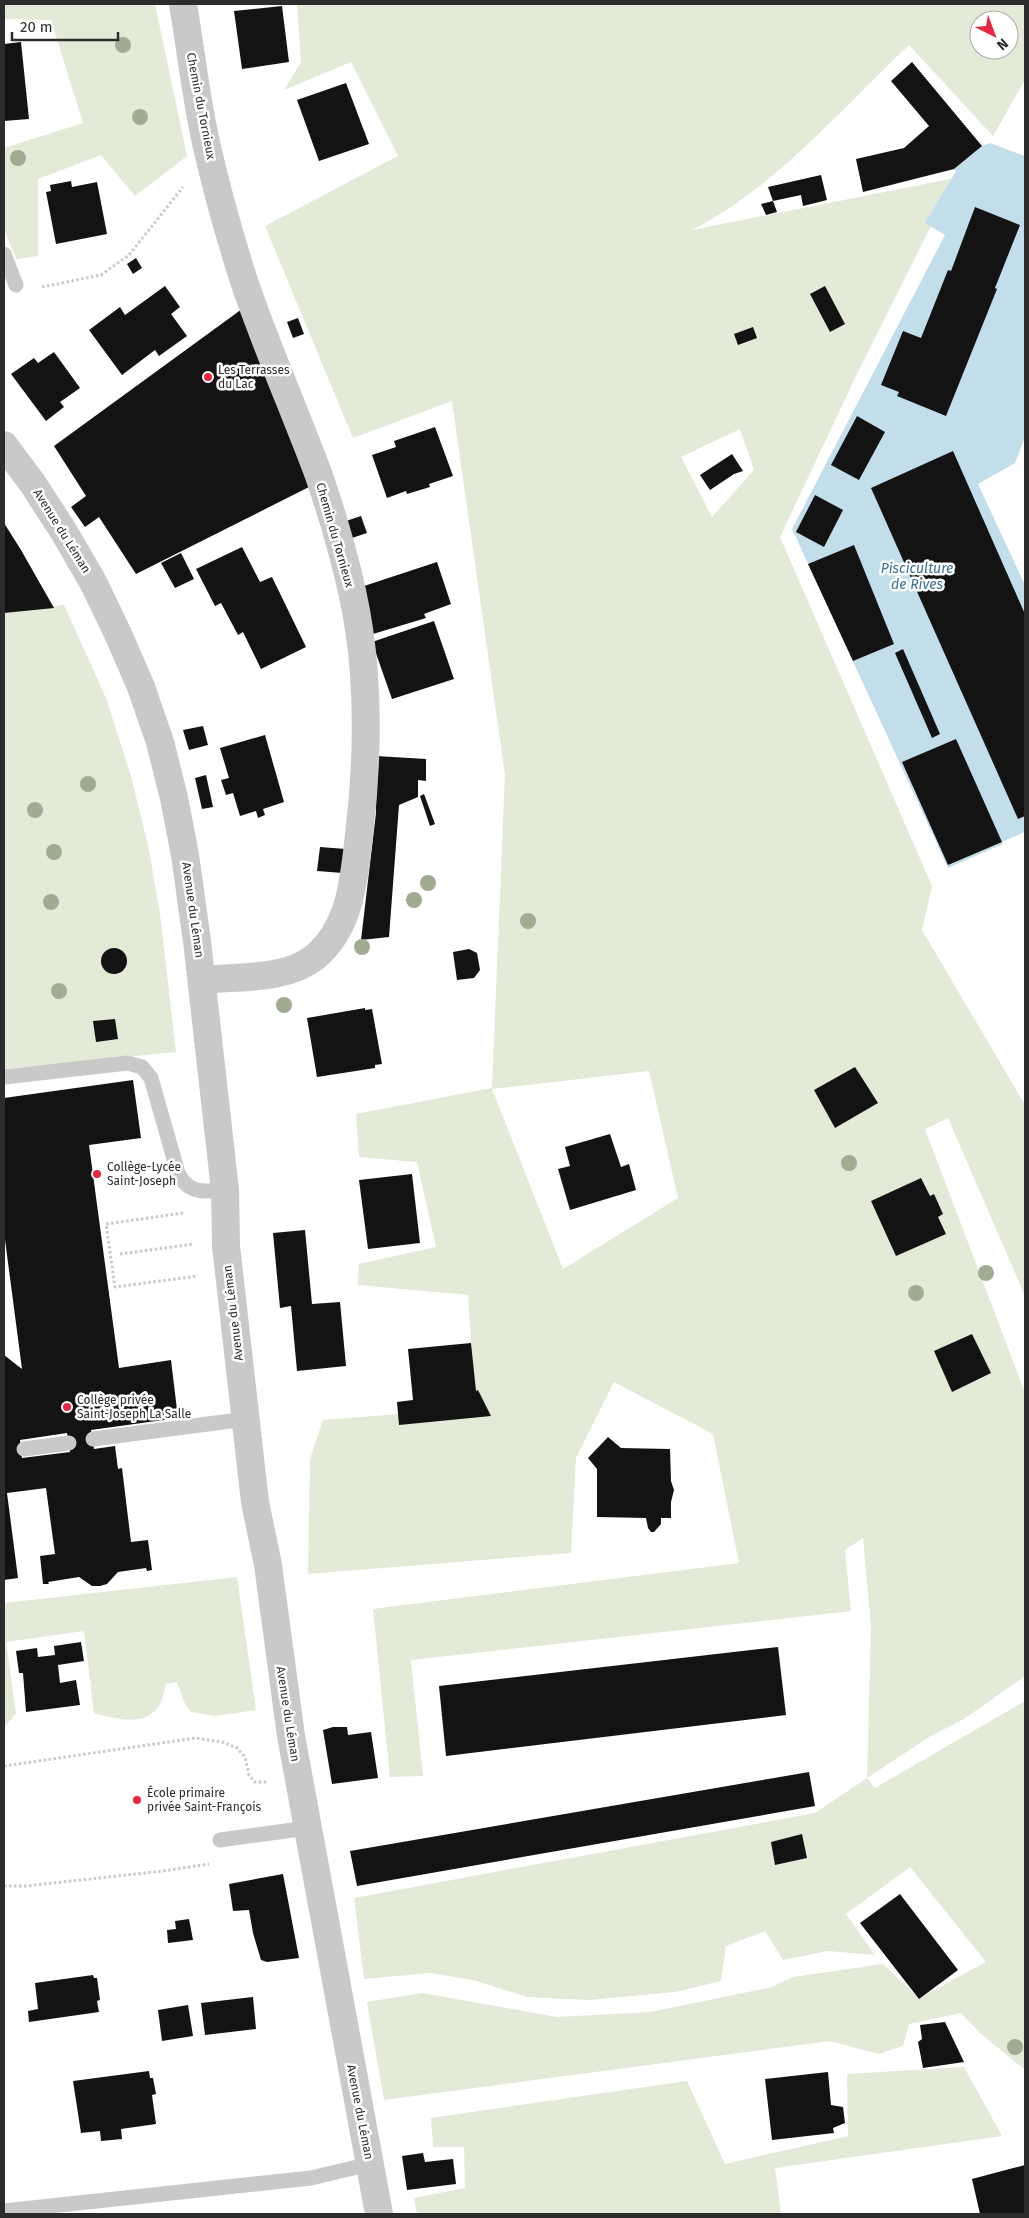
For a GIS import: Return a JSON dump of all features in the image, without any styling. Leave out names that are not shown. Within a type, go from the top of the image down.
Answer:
[{"type":"street","name":"Chemin du Tornieux","points":[[183,4],[206,146],[244,280],[318,476],[345,566],[359,630],[366,719],[363,807],[356,865],[349,904],[341,924],[329,942],[314,958],[296,968],[275,974],[202,980]]},
{"type":"street","name":"Avenue du Léman","points":[[4,445],[38,492],[93,582],[141,687],[160,742],[174,798],[185,855],[202,980],[225,1190],[226,1240],[256,1502],[268,1565],[298,1777],[379,2214]]},
{"type":"lane","points":[[4,254],[16,285]]},
{"type":"lane","points":[[4,1077],[128,1063],[142,1067],[151,1078],[182,1182],[197,1192],[225,1190]]},
{"type":"lane","points":[[93,1440],[246,1418]]},
{"type":"lane","points":[[24,1449],[68,1443]]},
{"type":"lane","points":[[220,1840],[307,1828]]},
{"type":"lane","points":[[4,2211],[311,2178],[370,2164]]},
{"type":"path","points":[[16,285],[38,288],[101,275],[130,255],[179,194],[206,146]]},
{"type":"path","points":[[171,1215],[106,1224],[115,1287],[179,1278]]},
{"type":"path","points":[[120,1254],[226,1240]]},
{"type":"path","points":[[104,1257],[110,1255]]},
{"type":"path","points":[[4,1766],[196,1738],[222,1742],[237,1748],[245,1757],[249,1775],[255,1782],[298,1777]]},
{"type":"path","points":[[4,1886],[26,1886],[217,1863]]},
{"type":"green space","points":[[4,4],[155,4],[187,156],[135,196],[101,155],[38,179],[38,256],[16,259],[4,228],[4,148],[83,123],[51,20],[4,19]]},
{"type":"green space","points":[[297,4],[1025,4],[1025,80],[993,136],[909,45],[780,169],[752,192],[692,230],[955,178],[855,378],[780,537],[932,886],[922,930],[1025,1105],[1025,1296],[948,1118],[925,1129],[1025,1393],[1025,1676],[964,1719],[929,1737],[867,1778],[871,1626],[863,1538],[845,1550],[851,1611],[411,1660],[423,1776],[390,1777],[373,1609],[739,1563],[713,1434],[614,1382],[576,1458],[571,1553],[308,1574],[310,1459],[323,1420],[476,1408],[468,1295],[358,1285],[359,1264],[436,1247],[417,1162],[359,1157],[356,1114],[492,1088],[505,775],[452,401],[353,438],[265,226],[398,156],[351,62],[284,90],[301,62]],"holes":[[[740,429],[754,470],[712,517],[681,457]],[[649,1071],[678,1198],[563,1269],[492,1089]]]},
{"type":"green space","points":[[64,605],[106,698],[131,776],[149,850],[160,914],[176,1052],[4,1069],[4,613]]},
{"type":"green space","points":[[237,1577],[256,1710],[215,1716],[191,1712],[186,1706],[177,1682],[166,1684],[159,1706],[146,1717],[129,1720],[94,1713],[84,1631],[6,1642],[16,1714],[4,1727],[4,1603]]},
{"type":"green space","points":[[1025,1701],[1025,2070],[980,2033],[961,2013],[909,2024],[903,2046],[879,2054],[830,2041],[384,2100],[367,2002],[422,1993],[557,2017],[650,2012],[772,1987],[793,1977],[883,1964],[919,1998],[986,1962],[910,1867],[846,1914],[875,1955],[828,1951],[783,1960],[765,1931],[726,1946],[721,1981],[675,1992],[589,2000],[527,1997],[473,1980],[431,1973],[364,1979],[354,1898],[815,1813],[867,1778],[875,1788]]},
{"type":"green space","points":[[964,2067],[1002,2136],[775,2168],[781,2214],[417,2214],[414,2198],[465,2188],[464,2147],[433,2147],[431,2118],[687,2081],[725,2164],[848,2136],[847,2074]]},
{"type":"water","name":"Pisciculture de Rives","points":[[990,143],[1025,156],[1025,437],[1015,463],[978,484],[1025,585],[1025,832],[1002,842],[1003,844],[948,868],[792,529],[945,235],[925,223],[956,171],[954,169],[982,146]]},
{"type":"building","points":[[282,6],[289,62],[242,69],[234,11]]},
{"type":"building","points":[[21,42],[29,119],[4,121],[4,44]]},
{"type":"building","points":[[912,62],[982,146],[954,169],[863,192],[856,159],[904,148],[929,126],[891,81]]},
{"type":"building","points":[[346,83],[369,144],[319,161],[297,100]]},
{"type":"building","points":[[821,175],[827,200],[803,206],[801,195],[773,201],[768,187]]},
{"type":"building","points":[[71,181],[72,187],[97,182],[107,234],[56,244],[46,192],[51,191],[50,185]]},
{"type":"building","points":[[773,201],[777,212],[766,215],[761,204]]},
{"type":"building","points":[[975,207],[1020,225],[995,288],[997,289],[946,416],[897,396],[899,392],[881,385],[903,331],[921,338],[948,270],[951,271]]},
{"type":"building","points":[[136,258],[142,268],[133,274],[127,264]]},
{"type":"building","points":[[165,286],[180,307],[171,314],[187,336],[159,356],[155,350],[122,375],[89,330],[120,307],[125,315]]},
{"type":"building","points":[[825,286],[845,324],[830,332],[810,294]]},
{"type":"building","name":"Les Terrasses du Lac","points":[[242,309],[311,486],[136,574],[99,517],[85,527],[71,507],[86,496],[54,446]]},
{"type":"building","points":[[298,318],[304,334],[293,338],[287,322]]},
{"type":"building","points":[[753,327],[757,338],[738,345],[734,334]]},
{"type":"building","points":[[54,352],[80,388],[60,402],[64,407],[46,421],[11,374],[34,358],[38,363]]},
{"type":"building","points":[[857,416],[885,432],[859,480],[831,465]]},
{"type":"building","points":[[435,427],[453,476],[429,484],[430,487],[407,494],[406,491],[387,498],[372,455],[396,447],[394,441]]},
{"type":"building","points":[[953,451],[1025,614],[1025,816],[1018,819],[871,488]]},
{"type":"building","points":[[732,454],[743,471],[734,474],[710,490],[700,475]]},
{"type":"building","points":[[815,495],[843,510],[824,547],[796,532]]},
{"type":"building","points":[[361,516],[367,533],[352,538],[346,521]]},
{"type":"building","points":[[4,523],[21,550],[54,608],[4,613]]},
{"type":"building","points":[[854,545],[894,644],[853,661],[808,564]]},
{"type":"building","points":[[242,547],[260,582],[272,577],[306,647],[261,669],[243,632],[238,635],[221,603],[215,606],[196,569]]},
{"type":"building","points":[[181,553],[194,579],[175,588],[161,563]]},
{"type":"building","points":[[437,562],[451,604],[424,614],[426,618],[373,634],[364,586]]},
{"type":"building","points":[[434,621],[454,679],[392,699],[372,642]]},
{"type":"building","points":[[903,649],[940,734],[932,738],[895,653]]},
{"type":"building","points":[[203,726],[208,745],[189,750],[183,730]]},
{"type":"building","points":[[265,735],[284,802],[263,809],[265,815],[258,818],[256,811],[240,816],[233,793],[226,795],[221,780],[229,778],[220,748]]},
{"type":"building","points":[[956,739],[1002,842],[948,865],[902,762]]},
{"type":"building","points":[[376,756],[426,759],[426,781],[418,780],[418,797],[399,805],[389,937],[361,940],[376,813]]},
{"type":"building","points":[[206,775],[213,807],[202,809],[195,778]]},
{"type":"building","points":[[424,794],[435,824],[430,826],[420,796]]},
{"type":"building","points":[[320,847],[346,849],[343,873],[317,871]]},
{"type":"building","points":[[114,948],[123,952],[127,961],[123,970],[114,974],[105,970],[101,961],[105,952]]},
{"type":"building","points":[[469,949],[477,953],[480,970],[474,978],[457,980],[453,952]]},
{"type":"building","points":[[365,1008],[365,1010],[372,1009],[382,1064],[375,1065],[375,1068],[317,1077],[307,1018]]},
{"type":"building","points":[[115,1019],[118,1039],[96,1042],[93,1021]]},
{"type":"building","points":[[855,1067],[878,1103],[835,1128],[814,1090]]},
{"type":"building","points":[[133,1080],[141,1138],[89,1145],[119,1368],[171,1360],[178,1418],[91,1430],[94,1449],[115,1446],[118,1469],[122,1468],[131,1542],[148,1540],[152,1570],[147,1571],[146,1568],[118,1572],[107,1584],[100,1586],[92,1586],[79,1577],[43,1584],[40,1556],[55,1554],[46,1488],[7,1493],[18,1578],[4,1580],[4,1355],[22,1369],[4,1232],[4,1098]],"holes":[[[67,1433],[70,1452],[22,1458],[20,1440]]]},
{"type":"building","points":[[610,1134],[621,1167],[629,1164],[636,1190],[570,1210],[558,1169],[570,1166],[565,1147]]},
{"type":"building","points":[[412,1174],[420,1243],[368,1249],[359,1180]]},
{"type":"building","points":[[921,1178],[930,1196],[934,1194],[943,1214],[938,1217],[946,1234],[896,1256],[871,1201]]},
{"type":"building","points":[[305,1230],[312,1304],[340,1302],[346,1366],[297,1371],[291,1306],[280,1308],[273,1233]]},
{"type":"building","points":[[972,1334],[991,1373],[952,1392],[934,1351]]},
{"type":"building","points":[[471,1343],[476,1391],[478,1390],[491,1416],[399,1425],[397,1402],[413,1400],[408,1349]]},
{"type":"building","points":[[608,1437],[621,1448],[670,1449],[671,1481],[674,1490],[671,1502],[671,1518],[661,1518],[661,1524],[654,1532],[651,1532],[648,1528],[646,1518],[597,1517],[597,1469],[588,1458]]},
{"type":"building","points":[[81,1642],[84,1661],[58,1665],[60,1683],[76,1680],[80,1705],[26,1712],[23,1673],[19,1673],[16,1651],[37,1648],[38,1657],[55,1655],[54,1646]]},
{"type":"building","points":[[778,1647],[786,1715],[446,1756],[439,1686]]},
{"type":"building","points":[[333,1727],[347,1727],[348,1735],[371,1732],[378,1778],[332,1784],[323,1730]]},
{"type":"building","points":[[809,1772],[815,1806],[357,1886],[350,1851]]},
{"type":"building","points":[[802,1834],[807,1858],[775,1865],[771,1842]]},
{"type":"building","points":[[283,1874],[299,1958],[267,1962],[261,1960],[249,1910],[233,1911],[229,1884]]},
{"type":"building","points":[[900,1894],[958,1970],[919,1999],[860,1923]]},
{"type":"building","points":[[189,1919],[193,1940],[168,1943],[167,1930],[176,1929],[175,1921]]},
{"type":"building","points":[[93,1975],[94,1978],[97,1978],[100,2000],[97,2001],[99,2012],[29,2022],[28,2011],[38,2009],[35,1983]]},
{"type":"building","points":[[253,1997],[256,2029],[205,2035],[201,2003]]},
{"type":"building","points":[[188,2005],[193,2036],[162,2041],[158,2010]]},
{"type":"building","points":[[945,2022],[964,2062],[923,2068],[918,2042],[922,2039],[920,2025]]},
{"type":"building","points":[[149,2071],[150,2078],[153,2078],[156,2094],[152,2095],[156,2124],[121,2129],[122,2139],[101,2141],[100,2131],[81,2133],[73,2081]]},
{"type":"building","points":[[828,2072],[831,2105],[843,2107],[845,2123],[833,2128],[834,2133],[772,2140],[765,2079]]},
{"type":"building","points":[[423,2153],[425,2162],[453,2159],[456,2184],[407,2190],[402,2156]]},
{"type":"building","points":[[1025,2165],[1025,2214],[980,2214],[972,2179]]},
{"type":"place","name":"Les Terrasses du Lac","points":[[208,377]]},
{"type":"place","name":"Collège-Lycée Saint-Joseph","points":[[97,1174]]},
{"type":"place","name":"Collège privée Saint-Joseph La Salle","points":[[67,1407]]},
{"type":"place","name":"École primaire privée Saint-François","points":[[137,1800]]}]
